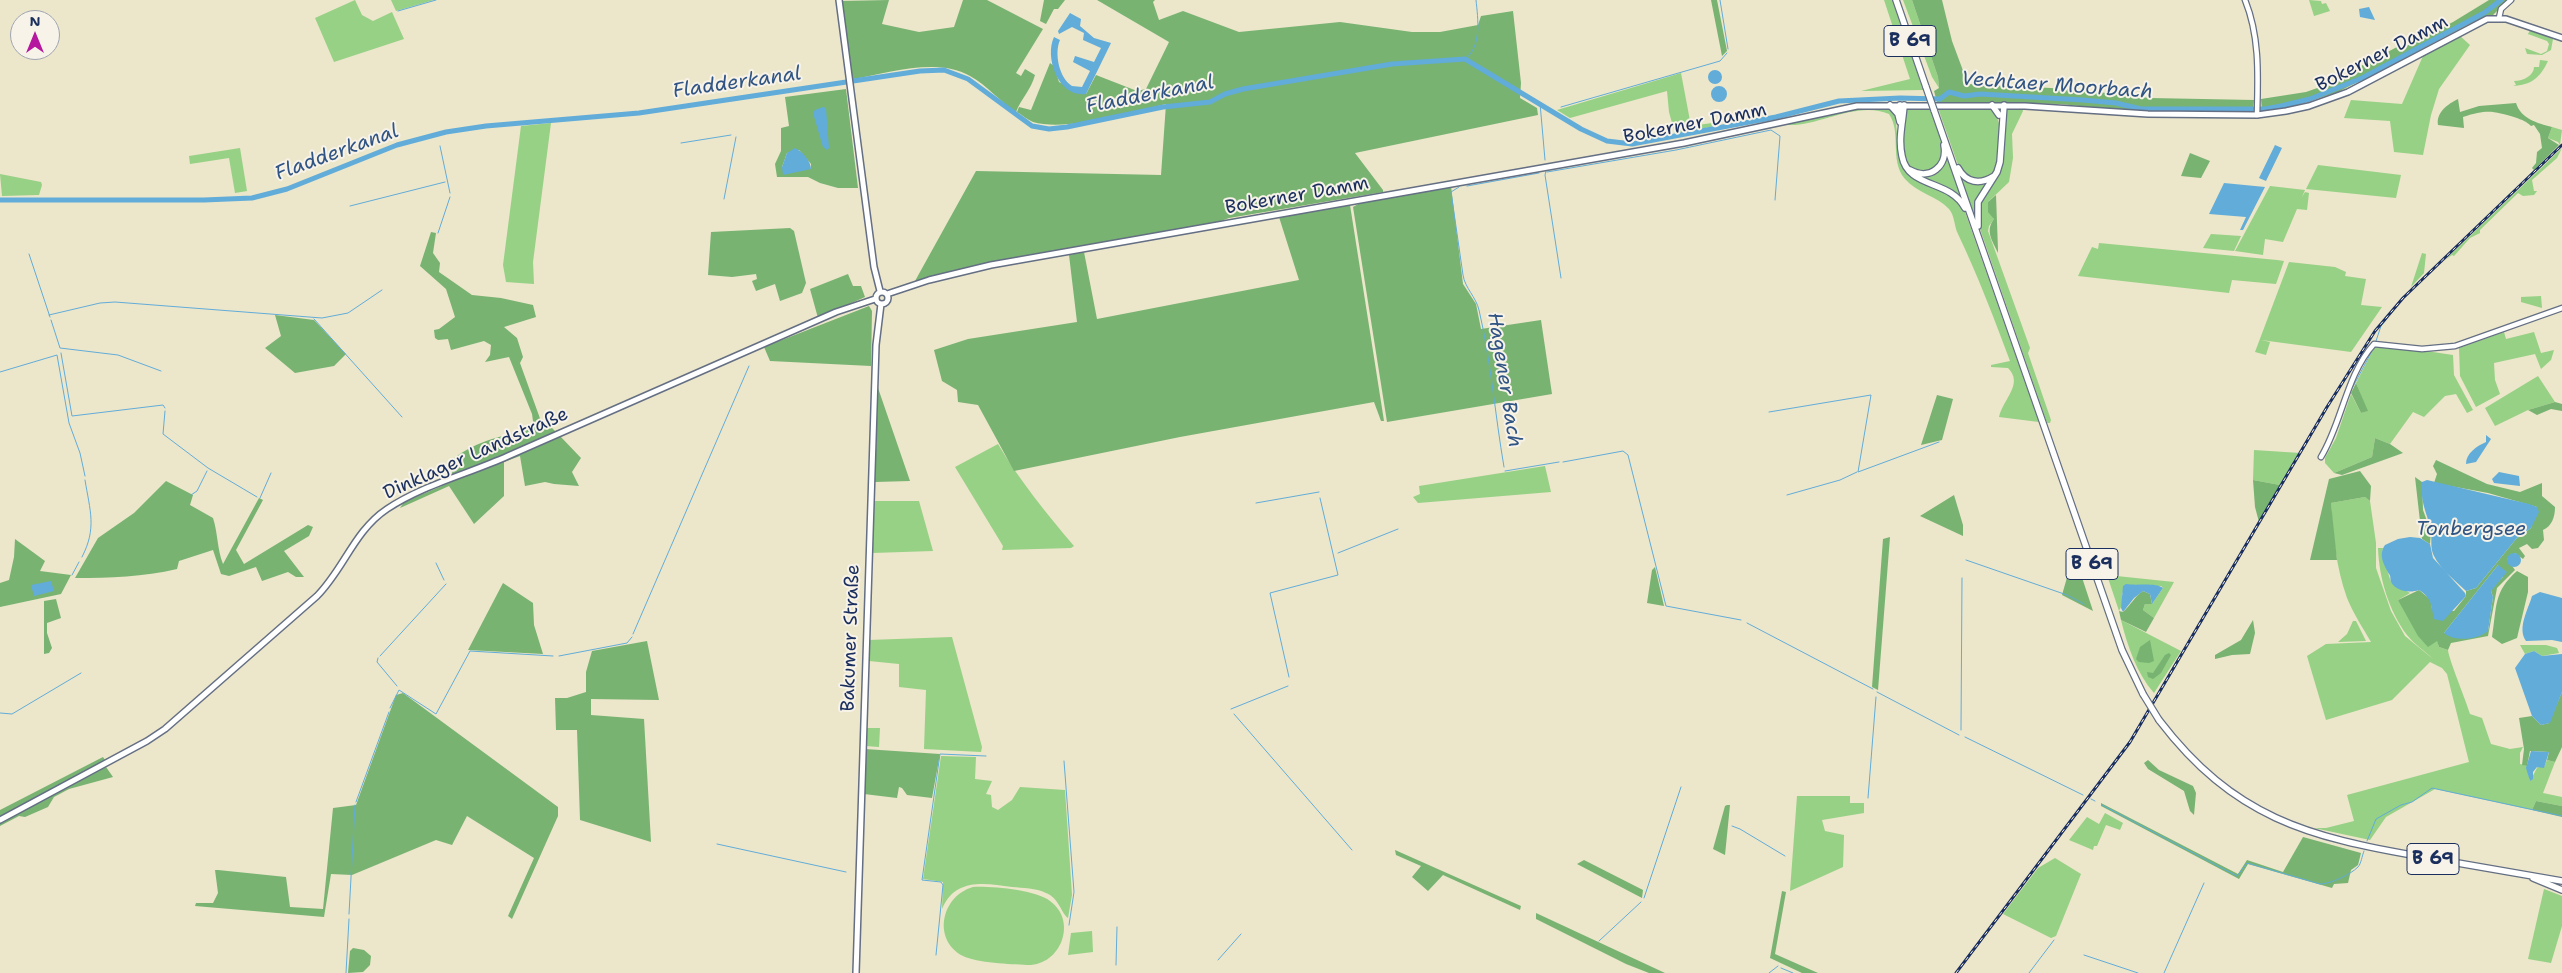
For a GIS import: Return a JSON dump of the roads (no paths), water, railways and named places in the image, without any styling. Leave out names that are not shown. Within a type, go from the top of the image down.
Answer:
[{"type":"main road","points":[[839,0],[874,267],[880,292],[875,299],[881,304],[888,300],[887,294],[880,292]]},
{"type":"main road","name":"B 69","points":[[1896,0],[2122,650],[2143,694],[2159,720],[2174,739],[2208,774],[2258,809],[2283,822],[2341,842],[2562,880]]},
{"type":"main road","points":[[2498,18],[2562,38]]},
{"type":"main road","name":"Bokerner Damm","points":[[887,294],[928,280],[991,265],[1684,143],[1840,108],[1890,105],[2003,105],[2148,114],[2309,106],[2348,92],[2479,21],[2498,18]]},
{"type":"main road","points":[[1890,105],[1898,114],[1900,125]]},
{"type":"main road","points":[[1898,114],[1902,105]]},
{"type":"main road","points":[[1902,105],[1900,125],[1901,155],[1907,167],[1916,177],[1942,187],[1958,197],[1977,232]]},
{"type":"main road","points":[[1992,105],[1999,116],[2001,124]]},
{"type":"main road","points":[[1999,116],[2003,105]]},
{"type":"main road","points":[[1981,245],[1976,219],[1977,208],[1981,195],[1995,174],[2001,157],[2003,105]]},
{"type":"main road","points":[[1907,167],[1917,174],[1924,174],[1940,167],[1945,151],[1939,124]]},
{"type":"main road","points":[[1946,143],[1959,170],[1966,178],[1980,182],[1995,174]]},
{"type":"main road","name":"Dinklager Landstraße","points":[[0,820],[147,742],[165,729],[317,596],[328,584],[359,534],[387,509],[404,499],[507,457],[836,312],[875,299]]},
{"type":"main road","name":"Bakumer Straße","points":[[856,973],[876,354],[881,304]]},
{"type":"main road","points":[[2527,875],[2562,890]]},
{"type":"street","points":[[2245,0],[2253,24],[2257,48],[2257,110]]},
{"type":"street","points":[[2498,18],[2501,9],[2511,0]]},
{"type":"street","points":[[2321,457],[2332,436],[2343,401],[2374,344],[2428,349],[2455,346],[2562,308]]},
{"type":"water","points":[[2369,7],[2375,20],[2360,17],[2359,9]]},
{"type":"water","points":[[1070,13],[1081,19],[1080,26],[1094,38],[1111,43],[1086,94],[1076,94],[1068,90],[1061,83],[1056,75],[1051,55],[1054,37],[1060,40],[1058,58],[1064,77],[1072,86],[1082,87],[1090,71],[1073,62],[1075,56],[1094,62],[1101,48],[1083,40],[1084,33],[1072,27],[1059,34],[1058,31]]},
{"type":"water","points":[[1712,70],[1718,70],[1722,77],[1718,84],[1712,84],[1708,80],[1708,74]]},
{"type":"water","points":[[1719,86],[1727,94],[1719,102],[1711,94]]},
{"type":"water","points":[[823,107],[826,108],[829,148],[827,150],[823,147],[813,113],[815,110]]},
{"type":"water","points":[[2275,145],[2282,148],[2266,181],[2259,178]]},
{"type":"water","points":[[795,148],[806,157],[811,169],[783,175],[782,167],[787,153]]},
{"type":"water","points":[[2224,183],[2265,187],[2243,230],[2240,230],[2246,217],[2209,214]]},
{"type":"water","points":[[2486,435],[2491,439],[2476,462],[2466,464],[2470,453],[2486,442]]},
{"type":"water","points":[[2499,472],[2519,476],[2520,486],[2494,483],[2492,479]]},
{"type":"water","name":"Tonbergsee","points":[[2427,480],[2537,507],[2539,512],[2531,528],[2516,539],[2476,588],[2466,591],[2444,570],[2434,556],[2430,525],[2422,497],[2422,482]]},
{"type":"water","points":[[2420,538],[2430,544],[2433,558],[2465,593],[2466,596],[2443,621],[2434,619],[2430,602],[2419,590],[2404,591],[2397,588],[2391,582],[2382,556],[2383,549],[2385,545],[2398,539]]},
{"type":"water","points":[[2511,553],[2517,553],[2521,560],[2517,567],[2511,567],[2507,563],[2507,557]]},
{"type":"water","points":[[2498,565],[2507,572],[2491,591],[2493,597],[2488,631],[2466,639],[2448,636],[2444,633]]},
{"type":"water","points":[[51,581],[54,591],[34,596],[31,585]]},
{"type":"water","points":[[2126,584],[2155,585],[2163,588],[2152,604],[2150,594],[2143,591],[2134,598],[2123,612],[2121,608],[2123,586]]},
{"type":"water","points":[[2540,592],[2562,598],[2562,642],[2552,640],[2526,641],[2523,630],[2524,619],[2532,596]]},
{"type":"water","points":[[2534,651],[2542,656],[2562,654],[2562,692],[2550,723],[2541,725],[2532,716],[2515,668],[2525,654]]},
{"type":"water","points":[[2531,751],[2549,752],[2544,768],[2537,767],[2533,772],[2533,779],[2530,781],[2526,768]]},
{"type":"waterway","points":[[398,11],[436,0]]},
{"type":"waterway","points":[[1465,59],[1474,47],[1478,32],[1476,0]]},
{"type":"waterway","points":[[1720,0],[1728,49]]},
{"type":"waterway","name":"Fladderkanal","points":[[0,200],[204,200],[252,198],[287,189],[397,145],[446,132],[486,126],[639,113],[920,71],[944,70],[968,79],[1032,126],[1049,129],[1163,107],[1210,102],[1225,94],[1243,89],[1392,64],[1465,59],[1581,129],[1607,141],[1632,144],[1776,117],[1839,101],[1900,98],[1940,99],[1949,92],[1964,96],[1980,94],[2083,100],[2116,103],[2141,109],[2265,109],[2310,99],[2362,78],[2484,13],[2501,0]]},
{"type":"waterway","points":[[1561,107],[1720,61],[1727,53]]},
{"type":"waterway","name":"Hagener Bach","points":[[1540,103],[1545,160]]},
{"type":"waterway","points":[[1547,172],[1676,150],[1771,130],[1780,136],[1775,200]]},
{"type":"waterway","points":[[681,143],[731,135]]},
{"type":"waterway","points":[[724,199],[736,137]]},
{"type":"waterway","points":[[440,146],[450,193]]},
{"type":"waterway","points":[[1546,171],[1545,175],[1561,278]]},
{"type":"waterway","name":"Hagener Bach","points":[[1467,186],[1539,173]]},
{"type":"waterway","points":[[350,206],[445,182]]},
{"type":"waterway","name":"Hagener Bach","points":[[1459,187],[1451,192],[1463,275],[1478,305],[1490,368],[1504,467]]},
{"type":"waterway","points":[[438,233],[450,197]]},
{"type":"waterway","points":[[29,254],[50,317]]},
{"type":"waterway","points":[[49,315],[100,303],[115,302],[322,318],[348,313],[382,290]]},
{"type":"waterway","points":[[314,319],[402,417]]},
{"type":"waterway","points":[[51,320],[60,348],[118,355],[161,371]]},
{"type":"waterway","points":[[2376,341],[2381,326],[2386,320]]},
{"type":"waterway","points":[[2348,396],[2372,351]]},
{"type":"waterway","points":[[61,353],[72,416],[163,405],[165,408]]},
{"type":"waterway","points":[[0,372],[57,355],[69,423],[80,453],[85,476]]},
{"type":"waterway","points":[[633,634],[749,366]]},
{"type":"waterway","points":[[1769,412],[1871,395],[1858,472],[1939,442]]},
{"type":"waterway","points":[[165,411],[163,434],[208,468],[257,497]]},
{"type":"waterway","name":"Hagener Bach","points":[[1563,462],[1623,451],[1628,455],[1666,606],[1741,620]]},
{"type":"waterway","name":"Hagener Bach","points":[[1505,471],[1559,462]]},
{"type":"waterway","points":[[191,495],[197,491],[207,471]]},
{"type":"waterway","points":[[1787,495],[1840,480],[1857,472]]},
{"type":"waterway","points":[[260,498],[271,473]]},
{"type":"waterway","points":[[82,557],[87,547],[91,528],[85,480]]},
{"type":"waterway","points":[[1256,503],[1319,492]]},
{"type":"waterway","points":[[1289,677],[1270,593],[1338,575],[1320,498]]},
{"type":"waterway","points":[[1338,553],[1398,529]]},
{"type":"waterway","points":[[1966,560],[2067,595],[2084,604]]},
{"type":"waterway","points":[[72,575],[79,562]]},
{"type":"waterway","points":[[436,563],[444,580]]},
{"type":"waterway","points":[[1961,730],[1962,578]]},
{"type":"waterway","points":[[380,656],[446,584]]},
{"type":"waterway","name":"Hagener Bach","points":[[1747,623],[1873,689]]},
{"type":"waterway","points":[[559,656],[627,643],[632,637]]},
{"type":"waterway","points":[[390,708],[399,690],[436,714],[470,651],[553,656]]},
{"type":"waterway","points":[[378,658],[377,662],[397,686]]},
{"type":"waterway","points":[[0,713],[12,714],[81,673]]},
{"type":"waterway","points":[[1231,709],[1288,686]]},
{"type":"waterway","name":"Hagener Bach","points":[[1877,692],[1959,735]]},
{"type":"waterway","points":[[1868,798],[1876,697]]},
{"type":"waterway","points":[[356,802],[389,712]]},
{"type":"waterway","points":[[1234,714],[1352,850]]},
{"type":"waterway","name":"Hagener Bach","points":[[1965,737],[2083,795]]},
{"type":"waterway","points":[[936,955],[943,885],[941,882],[922,880],[940,754],[986,756]]},
{"type":"waterway","points":[[1064,761],[1074,892],[1069,925]]},
{"type":"waterway","points":[[1644,898],[1681,787]]},
{"type":"waterway","name":"Hagener Bach","points":[[2367,841],[2376,819],[2401,805],[2412,802],[2432,788],[2562,816]]},
{"type":"waterway","name":"Hagener Bach","points":[[2091,799],[2095,801]]},
{"type":"waterway","points":[[349,914],[355,805]]},
{"type":"waterway","name":"Hagener Bach","points":[[2102,805],[2237,876],[2247,863],[2324,884],[2340,879],[2358,867],[2364,851]]},
{"type":"waterway","points":[[1732,826],[1785,856]]},
{"type":"waterway","points":[[717,844],[846,872]]},
{"type":"waterway","points":[[2164,973],[2204,883]]},
{"type":"waterway","points":[[1599,941],[1641,902]]},
{"type":"waterway","points":[[346,973],[349,919]]},
{"type":"waterway","points":[[1116,965],[1117,927]]},
{"type":"waterway","points":[[1218,960],[1241,934]]},
{"type":"waterway","points":[[2029,973],[2054,940]]},
{"type":"waterway","points":[[2084,955],[2138,973]]},
{"type":"waterway","points":[[1769,973],[1778,966]]},
{"type":"waterway","points":[[1781,968],[1793,973]]},
{"type":"railway","points":[[1956,973],[2130,742],[2327,407],[2375,331],[2403,298],[2562,145]]},
{"type":"water label","name":"Vechtaer Moorbach","points":[[2057,86]]}]
